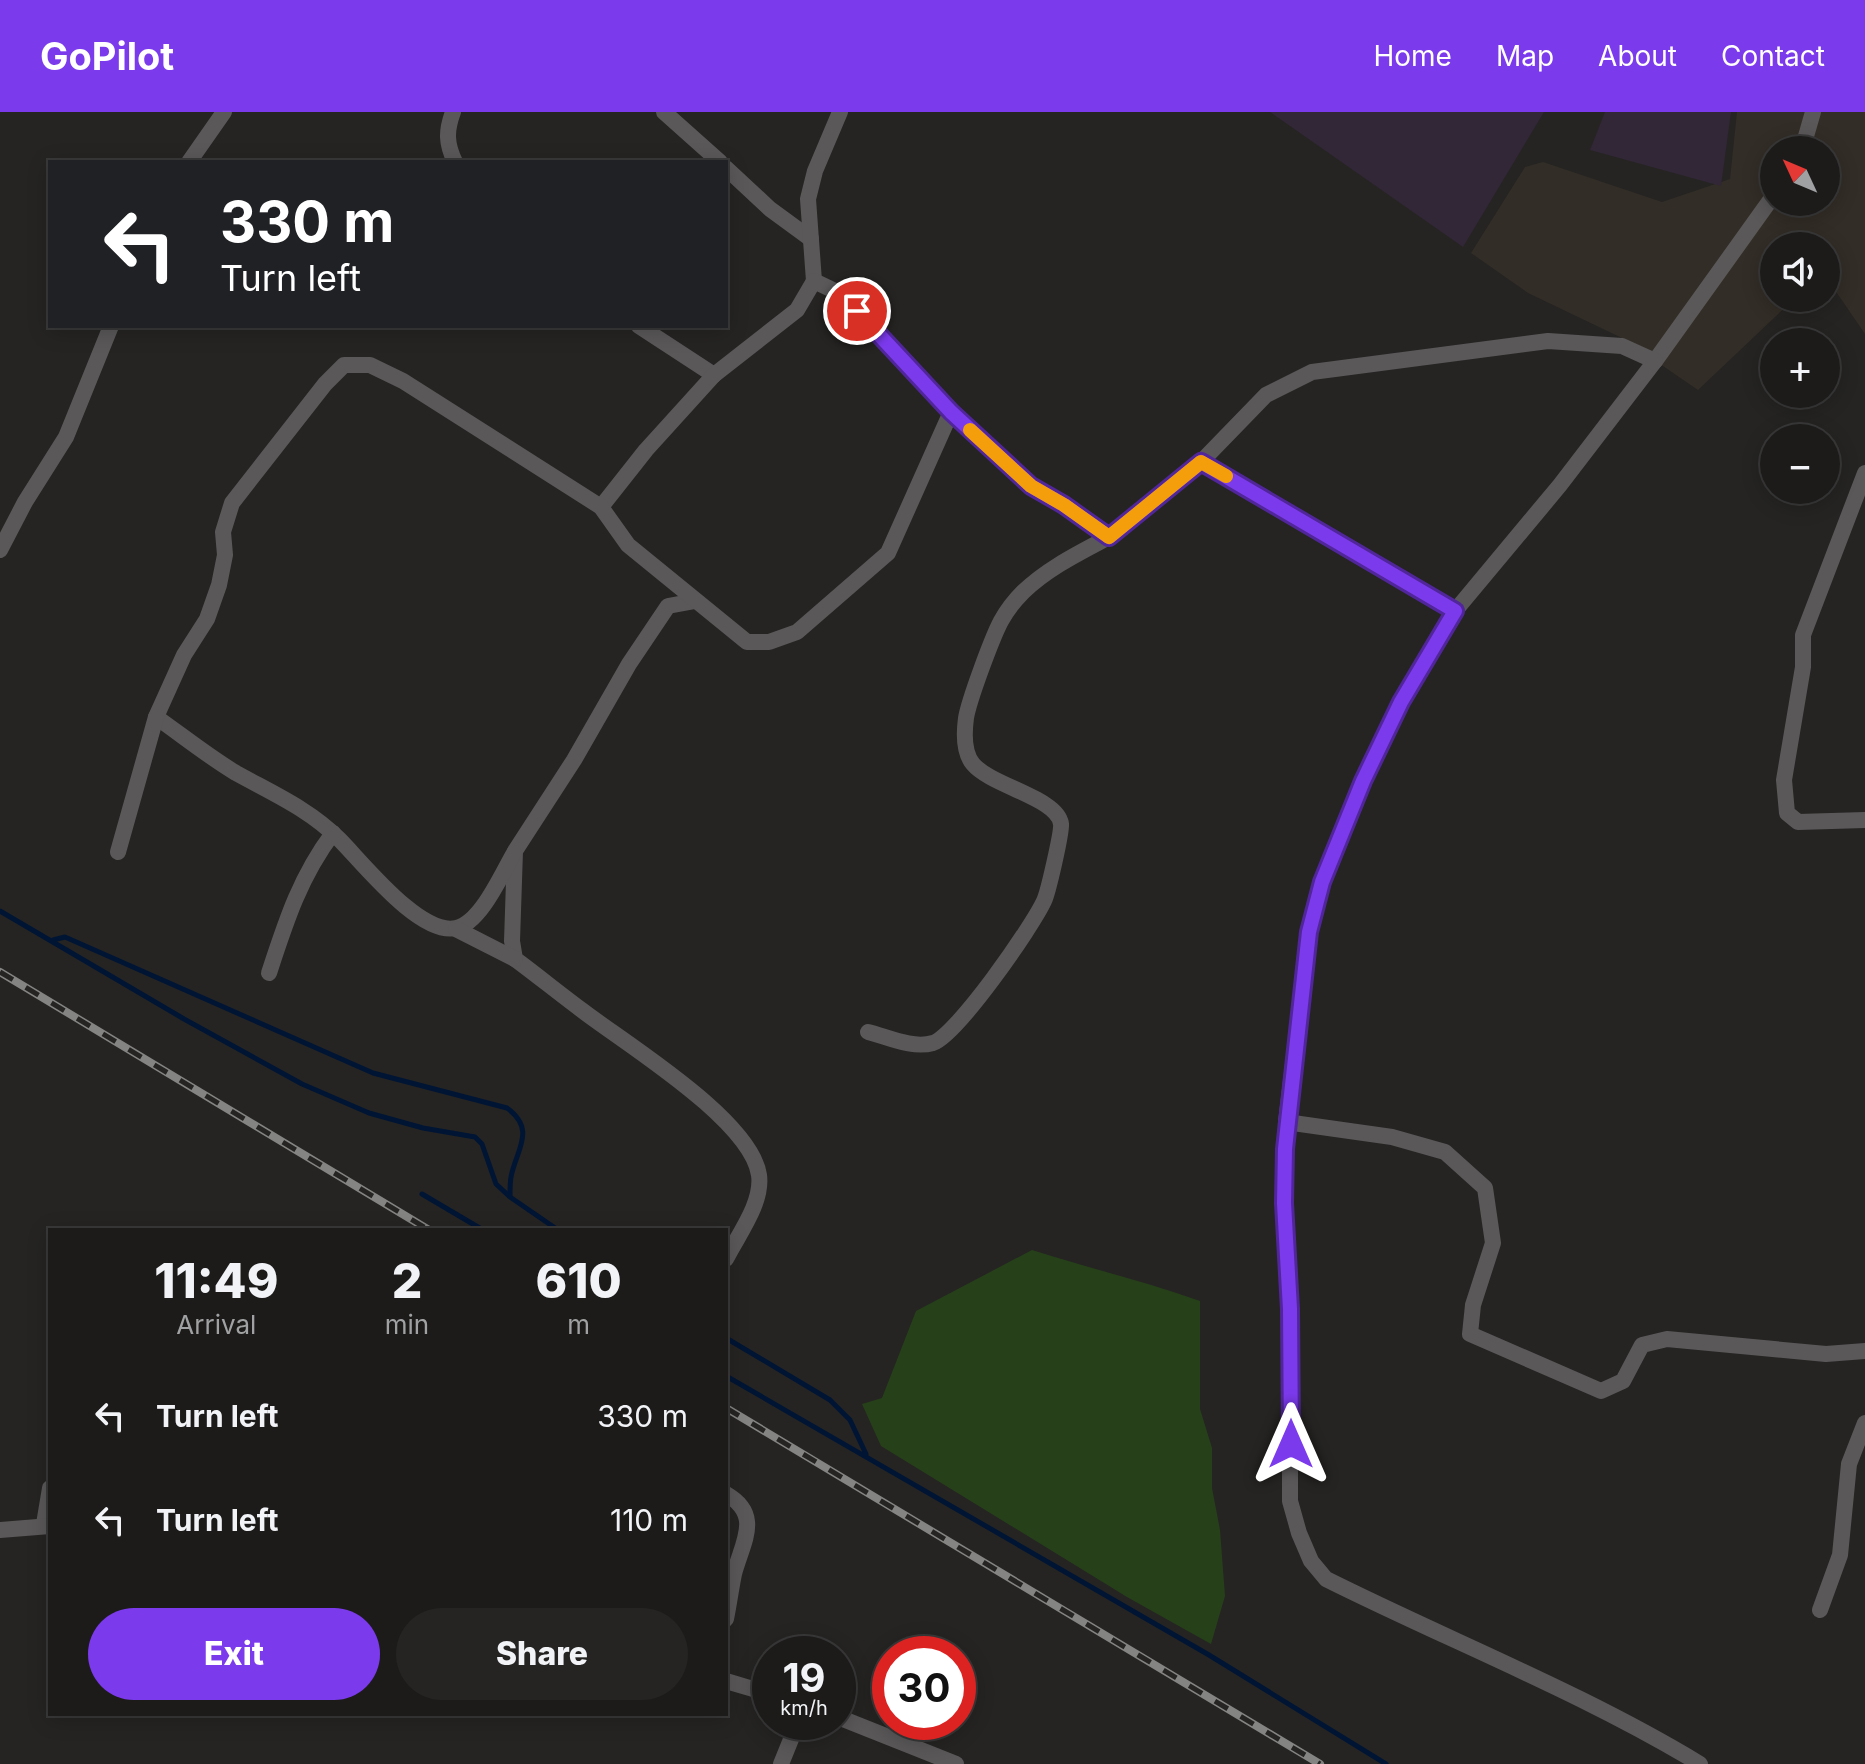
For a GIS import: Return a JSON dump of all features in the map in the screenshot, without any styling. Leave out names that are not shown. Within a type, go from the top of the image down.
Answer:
[{"type":"street","points":[[190,160],[224,112]]},
{"type":"street","points":[[453,112],[446,130],[454,160]]},
{"type":"street","points":[[664,112],[718,160]]},
{"type":"street","points":[[601,507],[646,450],[714,375],[797,310],[814,281],[808,199],[815,171],[840,112]]},
{"type":"street","points":[[1806,136],[1813,112]]},
{"type":"street","points":[[728,170],[770,209],[811,239]]},
{"type":"street","points":[[1700,1764],[1533,1675],[1326,1579],[1311,1561],[1290,1501],[1290,1309],[1284,1203],[1286,1122],[1309,932],[1322,882],[1363,781],[1401,702],[1455,611],[1560,485],[1655,361],[1760,215]]},
{"type":"street","points":[[814,281],[837,292],[951,412],[1031,486],[1109,537]]},
{"type":"street","points":[[0,550],[25,502],[66,437],[110,328]]},
{"type":"street","points":[[642,328],[714,375]]},
{"type":"street","points":[[868,1032],[914,1045],[936,1042],[964,1015],[1009,956],[1045,900],[1061,824],[1055,811],[992,780],[973,765],[966,750],[966,716],[1001,621],[1022,593],[1067,559],[1109,537],[1201,462],[1266,395],[1312,372],[1548,341],[1622,346],[1655,361]]},
{"type":"street","points":[[118,852],[156,717],[184,655],[207,619],[219,585],[225,555],[223,532],[232,503],[325,384],[344,365],[370,365],[403,381],[601,507],[628,545],[747,642],[769,642],[797,632],[888,553],[951,412]]},
{"type":"street","points":[[1201,462],[1455,611]]},
{"type":"street","points":[[1865,473],[1803,635],[1803,667],[1784,780],[1787,813],[1798,822],[1865,820]]},
{"type":"street","points":[[456,929],[474,920],[574,760],[629,664],[668,606],[695,601]]},
{"type":"street","points":[[156,717],[234,772],[295,805],[333,833],[406,907],[431,926],[456,929],[515,959],[680,1081],[724,1119],[753,1158],[759,1175],[757,1196],[728,1255]]},
{"type":"street","points":[[269,973],[293,900],[316,856],[333,833]]},
{"type":"street","points":[[515,851],[512,941],[515,959]]},
{"type":"street","points":[[1286,1122],[1392,1137],[1445,1152],[1485,1188],[1493,1243],[1473,1305],[1470,1334],[1601,1391],[1623,1381],[1642,1345],[1667,1339],[1826,1354],[1865,1351]]},
{"type":"street","points":[[1820,1610],[1840,1555],[1849,1464],[1865,1423]]},
{"type":"street","points":[[728,1495],[740,1504],[747,1516],[748,1532],[734,1573],[728,1608]]},
{"type":"street","points":[[0,1530],[47,1525]]},
{"type":"street","points":[[728,1682],[752,1689]]},
{"type":"street","points":[[856,1724],[956,1764]]},
{"type":"street","points":[[781,1764],[791,1740]]},
{"type":"shaded area","points":[[1270,112],[1544,112],[1463,247]]},
{"type":"shaded area","points":[[1605,112],[1731,112],[1721,186],[1590,150]]},
{"type":"shaded area","points":[[1737,112],[1865,112],[1865,334],[1840,297],[1840,232],[1760,232],[1760,312],[1780,312],[1698,390],[1622,338],[1528,293],[1471,253],[1525,167],[1543,162],[1662,202],[1730,179]]},
{"type":"green space","points":[[1032,1250],[1200,1301],[1200,1409],[1212,1448],[1212,1488],[1220,1530],[1225,1596],[1211,1644],[1127,1597],[881,1446],[862,1404],[882,1398],[916,1311]]},
{"type":"waterway","points":[[0,911],[302,1084],[369,1113],[423,1128],[475,1137],[482,1144],[496,1184],[555,1228]]},
{"type":"waterway","points":[[53,940],[65,937],[373,1073],[507,1108],[516,1116],[523,1132],[511,1177],[510,1196]]},
{"type":"waterway","points":[[422,1194],[480,1228]]},
{"type":"waterway","points":[[728,1339],[830,1400],[850,1420],[866,1454]]},
{"type":"waterway","points":[[728,1377],[1209,1655],[1386,1764]]},
{"type":"railway","points":[[0,972],[426,1228]]},
{"type":"railway","points":[[728,1409],[1320,1764]]},
{"type":"slow traffic","points":[[970,430],[1031,486],[1109,537],[1201,462],[1226,476]]},
{"type":"route","points":[[857,311],[951,412],[1031,486],[1109,537],[1201,462],[1455,611],[1401,702],[1363,781],[1322,882],[1309,932],[1285,1149],[1291,1444]]}]
